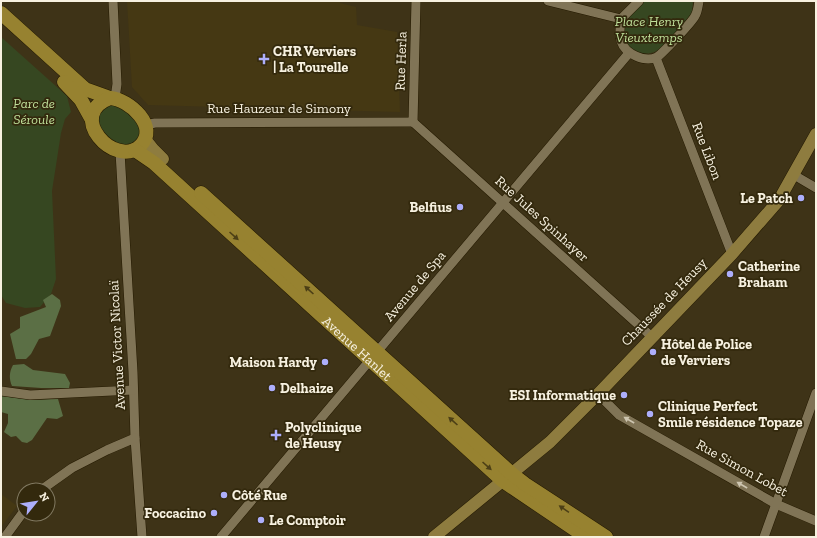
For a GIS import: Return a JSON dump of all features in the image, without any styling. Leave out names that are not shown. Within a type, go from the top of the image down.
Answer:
[{"type":"highway","points":[[1,13],[85,89],[125,102],[131,107],[142,118],[145,125],[145,139],[141,145],[127,153],[120,152],[112,148],[99,137],[93,130],[91,118],[81,100],[70,87],[1,24]]},
{"type":"highway","points":[[91,118],[97,106],[113,98]]},
{"type":"highway","name":"Avenue Hanlet","points":[[134,150],[154,163],[374,356],[508,477],[586,537]]},
{"type":"highway","name":"Avenue Hanlet","points":[[163,159],[374,356]]},
{"type":"highway","points":[[508,477],[525,484],[606,537]]},
{"type":"main road","name":"Chaussée de Heusy","points":[[434,537],[550,442],[732,254],[779,200],[816,134]]},
{"type":"main road","name":"Avenue Hanlet","points":[[145,139],[163,159]]},
{"type":"street","points":[[113,1],[117,84],[113,98]]},
{"type":"street","name":"Rue Herla","points":[[413,122],[416,1]]},
{"type":"street","points":[[548,1],[621,19]]},
{"type":"street","points":[[638,1],[621,19],[620,32],[621,42],[629,53],[643,58],[656,58],[664,52],[695,17],[699,1]]},
{"type":"street","name":"Avenue de Spa","points":[[221,537],[629,53]]},
{"type":"street","name":"Rue Libon","points":[[656,58],[732,254]]},
{"type":"street","name":"Rue Hauzeur de Simony","points":[[145,125],[155,123],[195,122],[413,122]]},
{"type":"street","name":"Rue Jules Spinhayer","points":[[413,122],[652,337]]},
{"type":"street","name":"Avenue Victor Nicolaï","points":[[120,152],[133,390],[134,438],[142,537]]},
{"type":"street","points":[[794,175],[816,188]]},
{"type":"street","points":[[1,391],[30,395],[133,390]]},
{"type":"street","points":[[764,537],[816,393]]},
{"type":"street","name":"Rue Simon Lobet","points":[[598,394],[619,415],[776,504],[816,521]]},
{"type":"street","points":[[52,482],[72,468],[134,438]]},
{"type":"street","points":[[5,537],[16,522]]},
{"type":"shaded area","name":"CHR Verviers | La Tourelle","points":[[127,1],[340,1],[340,3],[356,7],[357,25],[397,32],[400,112],[148,105],[132,87]]},
{"type":"shaded area","points":[[1,494],[16,505],[16,507],[1,527]]},
{"type":"green space","name":"Place Henry Vieuxtemps","points":[[644,1],[693,1],[692,13],[663,47],[649,53],[635,51],[626,42],[624,34],[628,19]]},
{"type":"green space","name":"Parc de Séroule","points":[[1,37],[67,96],[71,112],[65,119],[61,133],[52,191],[56,279],[51,294],[40,307],[25,308],[6,303],[1,295]]},
{"type":"green space","points":[[115,103],[134,114],[142,134],[130,147],[116,146],[98,126],[100,110]]},
{"type":"green space","points":[[52,294],[60,300],[61,306],[50,336],[39,339],[31,354],[26,359],[16,359],[10,334],[20,328],[20,317],[46,307],[43,300]]},
{"type":"green space","points":[[24,364],[33,370],[65,374],[70,383],[69,388],[12,386],[10,376],[13,365]]},
{"type":"green space","points":[[1,396],[33,400],[58,399],[63,416],[57,419],[47,418],[32,440],[27,443],[22,442],[16,436],[11,437],[4,432],[8,423],[8,414],[1,412]]},
{"type":"place","name":"CHR Verviers | La Tourelle","points":[[264,59]]},
{"type":"place","name":"Le Patch","points":[[801,198]]},
{"type":"place","name":"Belfius","points":[[460,207]]},
{"type":"place","name":"Catherine Braham","points":[[730,274]]},
{"type":"place","name":"Hôtel de Police de Verviers","points":[[653,352]]},
{"type":"place","name":"Maison Hardy","points":[[325,362]]},
{"type":"place","name":"Delhaize","points":[[272,388]]},
{"type":"place","name":"ESI Informatique","points":[[624,395]]},
{"type":"place","name":"Clinique Perfect Smile résidence Topaze","points":[[650,414]]},
{"type":"place","name":"Polyclinique de Heusy","points":[[276,435]]},
{"type":"place","name":"Côté Rue","points":[[224,495]]},
{"type":"place","name":"Foccacino","points":[[214,513]]},
{"type":"place","name":"Le Comptoir","points":[[261,520]]}]
